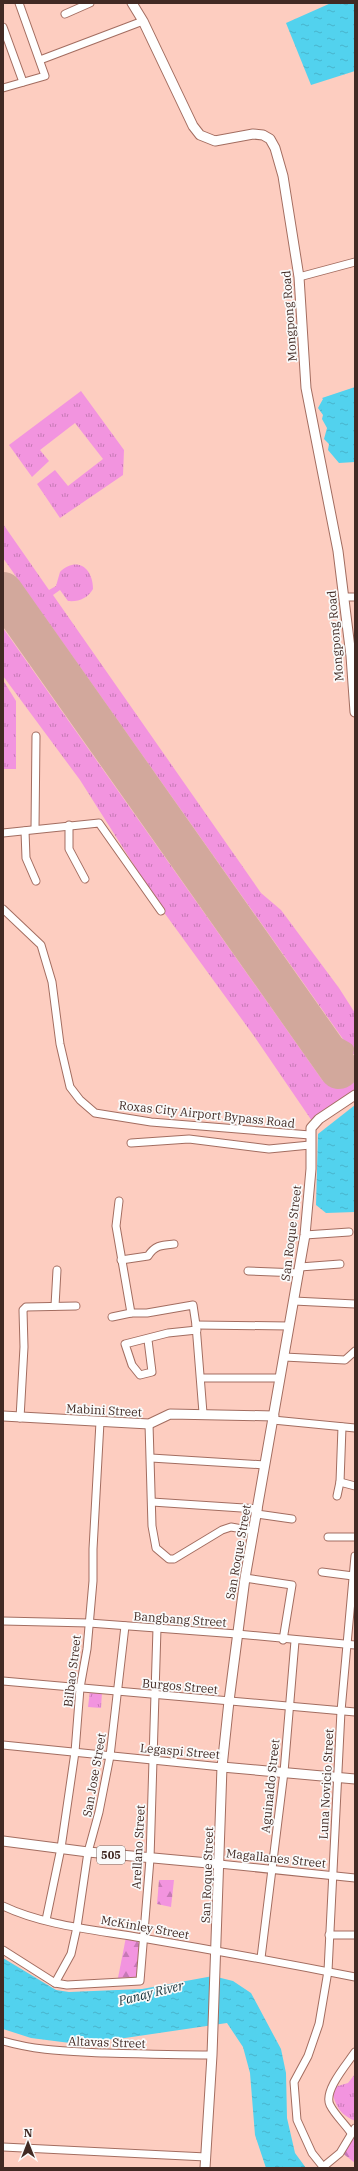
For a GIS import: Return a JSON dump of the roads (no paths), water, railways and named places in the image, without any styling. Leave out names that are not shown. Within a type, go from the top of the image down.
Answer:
[{"type":"main road","name":"Mongpong Road","points":[[132,3],[143,21],[193,126],[200,135],[215,141],[253,134],[262,135],[270,139],[275,148],[283,176],[299,277],[306,388],[344,597],[353,656],[355,712]]},
{"type":"main road","points":[[310,1135],[313,1123],[355,1095]]},
{"type":"main road","name":"San Roque Street","points":[[205,2168],[212,2055],[215,1950],[220,1864],[222,1767],[245,1578],[305,1235],[310,1169],[310,1135]]},
{"type":"main road","name":"Mabini Street","points":[[3,1416],[149,1424],[170,1414],[203,1414],[274,1418]]},
{"type":"main road","name":"Legaspi Street","points":[[222,1767],[355,1779]]},
{"type":"main road","name":"Magallanes Street","points":[[3,1841],[150,1859],[220,1864]]},
{"type":"street","points":[[3,87],[45,76],[19,3]]},
{"type":"street","points":[[65,14],[90,3]]},
{"type":"street","points":[[40,60],[143,21]]},
{"type":"street","points":[[3,27],[23,82]]},
{"type":"street","points":[[299,277],[355,262]]},
{"type":"street","points":[[344,597],[355,597]]},
{"type":"street","points":[[35,829],[36,736]]},
{"type":"street","points":[[3,832],[99,823],[161,911]]},
{"type":"street","points":[[68,825],[69,849],[85,879]]},
{"type":"street","points":[[24,831],[26,858],[36,881]]},
{"type":"street","name":"Roxas City Airport Bypass Road","points":[[3,909],[41,945],[52,982],[60,1044],[70,1087],[80,1100],[95,1113],[151,1122],[310,1135]]},
{"type":"street","points":[[130,1143],[189,1139],[269,1149],[310,1145]]},
{"type":"street","points":[[119,1201],[116,1226],[131,1313]]},
{"type":"street","points":[[305,1235],[349,1232]]},
{"type":"street","points":[[121,1260],[148,1256],[153,1248],[159,1245],[174,1244]]},
{"type":"street","points":[[248,1271],[299,1270],[340,1264]]},
{"type":"street","points":[[55,1306],[57,1270]]},
{"type":"street","points":[[294,1301],[355,1304]]},
{"type":"street","points":[[112,1317],[193,1305],[197,1328],[203,1414]]},
{"type":"street","points":[[20,1418],[24,1348],[23,1310],[26,1307],[76,1306]]},
{"type":"street","points":[[148,1340],[152,1372],[140,1375],[132,1364],[125,1344],[148,1340],[168,1333],[197,1328],[289,1326]]},
{"type":"street","points":[[284,1357],[345,1360],[355,1351]]},
{"type":"street","points":[[201,1378],[280,1378]]},
{"type":"street","points":[[274,1418],[355,1428]]},
{"type":"street","name":"Bilbao Street","points":[[46,1920],[61,1848],[75,1752],[80,1688],[89,1623],[100,1422]]},
{"type":"street","points":[[149,1424],[152,1526],[156,1548],[169,1559],[174,1559],[222,1530],[231,1527],[254,1531]]},
{"type":"street","points":[[337,1496],[340,1482],[342,1427]]},
{"type":"street","points":[[151,1458],[265,1466]]},
{"type":"street","points":[[340,1482],[355,1486]]},
{"type":"street","points":[[152,1502],[257,1512],[292,1519]]},
{"type":"street","points":[[328,1537],[355,1537]]},
{"type":"street","name":"Luna Novicio Street","points":[[323,2168],[312,2153],[296,2120],[294,2082],[308,2056],[319,2024],[328,1971],[341,1711],[355,1556]]},
{"type":"street","points":[[322,1572],[353,1576]]},
{"type":"street","points":[[245,1578],[292,1585],[283,1640]]},
{"type":"street","name":"Bangbang Street","points":[[3,1621],[89,1623],[237,1634],[283,1640],[355,1645]]},
{"type":"street","name":"San Jose Street","points":[[55,1983],[71,1954],[77,1927],[88,1852],[99,1812],[110,1756],[125,1626]]},
{"type":"street","name":"Arellano Street","points":[[55,1983],[67,1985],[140,1981],[150,1859],[157,1628]]},
{"type":"street","name":"Aguinaldo Street","points":[[261,1958],[284,1772],[288,1707],[295,1641]]},
{"type":"street","name":"Burgos Street","points":[[3,1681],[118,1691],[156,1696],[355,1712]]},
{"type":"street","name":"Legaspi Street","points":[[3,1745],[222,1767]]},
{"type":"street","name":"Magallanes Street","points":[[220,1864],[271,1871],[355,1878]]},
{"type":"street","name":"McKinley Street","points":[[3,1906],[46,1920],[77,1927],[261,1958],[355,1977]]},
{"type":"street","points":[[329,1935],[355,1935]]},
{"type":"street","points":[[3,1950],[55,1983]]},
{"type":"street","name":"Altavas Street","points":[[3,2041],[30,2049],[160,2055],[212,2055]]},
{"type":"street","points":[[323,2168],[340,2153],[353,2131],[330,2104],[329,2096],[332,2087],[355,2052]]},
{"type":"street","points":[[3,2147],[206,2157]]},
{"type":"water","points":[[331,3],[355,3],[355,71],[311,85],[286,23]]},
{"type":"water","points":[[355,387],[355,462],[339,463],[328,450],[329,444],[324,439],[327,428],[322,419],[323,415],[318,408],[323,399],[322,398]]},
{"type":"water","points":[[355,1105],[355,1212],[326,1213],[316,1205],[318,1134]]},
{"type":"water","name":"Panay River","points":[[3,1958],[56,1990],[69,1992],[142,1989],[213,1976],[233,1981],[251,1993],[281,2049],[286,2073],[287,2118],[295,2153],[306,2168],[266,2168],[255,2135],[250,2073],[243,2047],[227,2023],[125,2038],[70,2043],[31,2038],[3,2029]]}]
